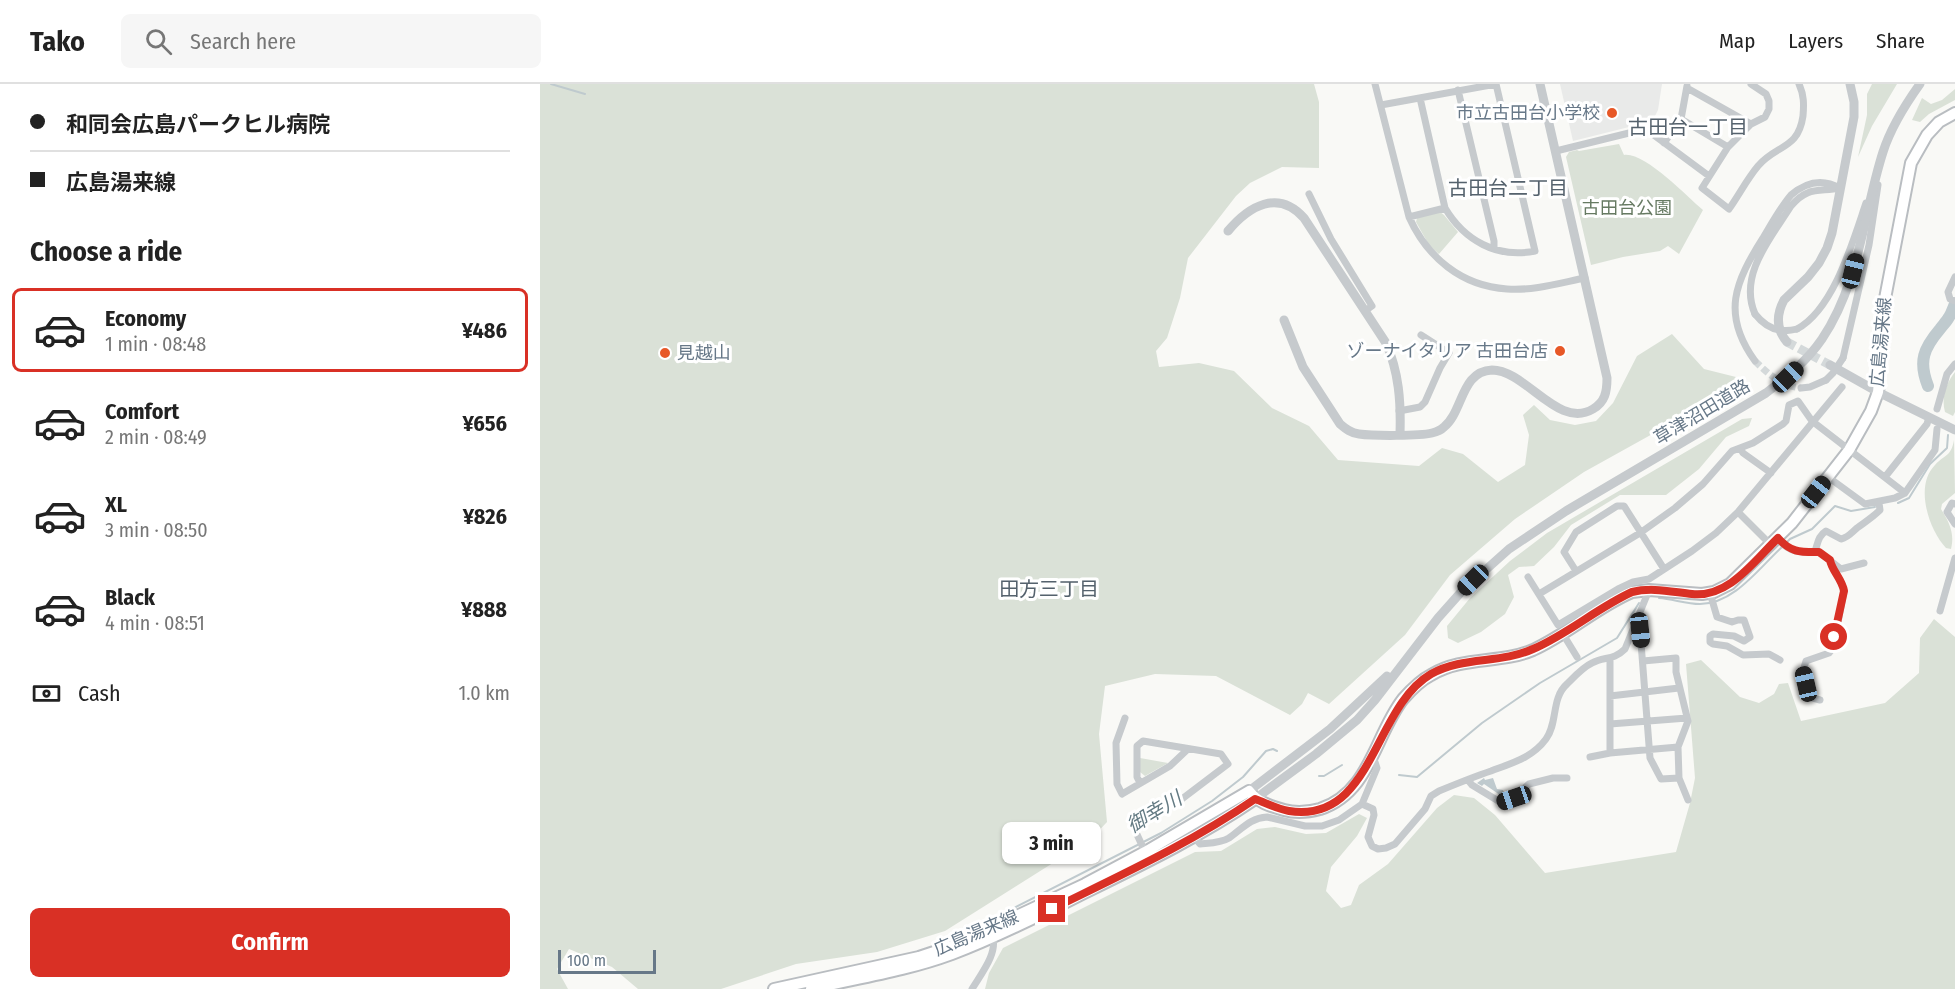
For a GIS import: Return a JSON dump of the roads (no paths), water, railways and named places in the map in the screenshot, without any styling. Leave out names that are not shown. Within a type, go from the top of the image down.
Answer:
[{"type":"main road","name":"広島湯来線","points":[[1148,857],[1208,817],[1252,795],[1289,811],[1317,810],[1328,806],[1354,786],[1402,700],[1429,675],[1446,667],[1459,663],[1503,658],[1533,650],[1627,594],[1640,590],[1695,595],[1710,593],[1730,584],[1775,542],[1828,477],[1849,450],[1871,411],[1878,392],[1883,309],[1911,163],[1927,135],[1939,122],[1955,113]]},
{"type":"main road","name":"広島湯来線","points":[[811,989],[878,975],[952,954],[1148,857],[1194,837],[1252,795]]},
{"type":"main road","name":"広島湯来線","points":[[774,989],[918,957],[991,934]]},
{"type":"street","points":[[1375,84],[1409,217],[1417,236],[1441,262],[1482,285],[1509,289],[1522,289],[1585,278]]},
{"type":"street","points":[[1381,105],[1458,90],[1496,84],[1535,251],[1523,254],[1494,248],[1480,243],[1454,223],[1445,208],[1419,98]]},
{"type":"street","points":[[1284,320],[1303,367],[1340,424],[1348,431],[1358,434],[1432,433],[1442,429],[1452,418],[1472,379],[1490,370],[1506,374],[1573,415],[1586,414],[1599,406],[1607,393],[1607,378],[1540,84]]},
{"type":"street","points":[[1751,84],[1766,94],[1769,109],[1764,117],[1751,124],[1728,147],[1702,188],[1729,209],[1759,165],[1770,154],[1796,138],[1800,129],[1804,102],[1799,84]]},
{"type":"street","points":[[1787,342],[1779,330],[1778,313],[1784,300],[1819,263],[1832,233],[1854,117],[1854,102],[1850,84]]},
{"type":"street","name":"草津沼田道路","points":[[1252,795],[1323,748],[1358,720],[1462,591],[1509,549],[1566,512],[1766,393],[1806,359],[1822,339],[1844,296],[1853,271],[1883,153],[1899,116],[1920,84]]},
{"type":"street","points":[[1664,143],[1681,119],[1687,86],[1751,124]]},
{"type":"street","points":[[1458,90],[1494,248]]},
{"type":"street","points":[[1681,119],[1728,147]]},
{"type":"street","points":[[1556,151],[1629,134],[1651,133],[1709,176]]},
{"type":"street","points":[[1840,188],[1812,190],[1797,199],[1759,256],[1749,289],[1755,314],[1766,326],[1783,332],[1797,329],[1811,319],[1821,306],[1843,268],[1883,153]]},
{"type":"street","points":[[1801,388],[1826,380],[1843,358],[1869,244],[1883,153]]},
{"type":"street","points":[[1755,361],[1744,343],[1736,322],[1736,295],[1744,269],[1785,203],[1798,189],[1813,182],[1823,181],[1831,182],[1840,188]]},
{"type":"street","points":[[1309,194],[1331,239],[1372,306],[1365,311]]},
{"type":"street","points":[[1228,231],[1239,218],[1249,211],[1268,204],[1280,202],[1296,208],[1386,343],[1392,356],[1398,380],[1400,434]]},
{"type":"street","points":[[1409,217],[1445,208]]},
{"type":"street","points":[[1954,301],[1950,299],[1948,292],[1955,277]]},
{"type":"street","points":[[1399,411],[1420,407],[1425,402],[1449,353],[1421,335]]},
{"type":"street","points":[[1936,409],[1947,374],[1955,364]]},
{"type":"street","points":[[1830,365],[1878,392],[1955,430]]},
{"type":"street","points":[[1528,577],[1559,626],[1618,589],[1633,582],[1649,579],[1692,551],[1738,512],[1842,387]]},
{"type":"street","points":[[1539,594],[1640,533],[1675,508],[1703,484],[1732,451],[1754,443],[1783,424],[1786,421],[1789,405],[1794,402],[1798,401],[1812,421],[1905,493]]},
{"type":"street","points":[[1885,477],[1927,424],[1929,417]]},
{"type":"street","points":[[1828,477],[1865,504],[1895,498],[1905,493],[1935,450],[1937,429]]},
{"type":"street","points":[[1740,448],[1743,453],[1771,474]]},
{"type":"street","points":[[1815,551],[1818,538],[1822,533],[1826,531],[1841,539],[1846,538],[1869,522],[1880,510],[1879,503]]},
{"type":"street","points":[[1955,504],[1952,504],[1947,512],[1955,524]]},
{"type":"street","points":[[1576,572],[1564,552],[1576,532],[1617,506],[1624,506],[1664,569]]},
{"type":"street","points":[[1738,512],[1775,542],[1786,547],[1805,553],[1819,552],[1841,568],[1864,563]]},
{"type":"street","points":[[1940,611],[1955,558]]},
{"type":"street","points":[[1820,700],[1809,697],[1803,671],[1806,661],[1830,653],[1833,648],[1844,591],[1830,560]]},
{"type":"street","points":[[1362,804],[1373,809],[1374,815],[1368,837],[1372,846],[1378,849],[1386,848],[1395,844],[1425,809],[1431,796],[1519,762],[1530,755],[1546,738],[1564,686],[1590,664],[1598,660],[1610,659],[1625,649],[1650,590]]},
{"type":"street","points":[[1710,593],[1717,617],[1732,622],[1744,620],[1750,637],[1744,641],[1734,636],[1713,634],[1710,636],[1710,642],[1727,646],[1743,655],[1769,654],[1780,660]]},
{"type":"street","points":[[1635,626],[1640,630],[1650,758],[1662,779],[1679,778]]},
{"type":"street","points":[[1566,639],[1577,657]]},
{"type":"street","points":[[1643,661],[1676,658],[1679,688],[1688,721],[1678,747],[1679,778],[1688,800]]},
{"type":"street","points":[[1610,659],[1610,753]]},
{"type":"street","points":[[1610,696],[1679,688]]},
{"type":"street","points":[[1610,723],[1687,717]]},
{"type":"street","points":[[1125,718],[1116,742],[1117,784],[1122,794],[1170,766],[1188,749]]},
{"type":"street","points":[[1140,783],[1137,777],[1137,746],[1143,741],[1221,754],[1228,764],[1174,805],[1134,828],[1148,857]]},
{"type":"street","points":[[1590,757],[1678,747]]},
{"type":"street","points":[[1194,837],[1200,844],[1220,842],[1246,824],[1267,817],[1305,826],[1322,826],[1339,820],[1362,804],[1377,768],[1371,759]]},
{"type":"street","points":[[1468,780],[1472,785],[1500,802],[1514,798],[1529,784],[1553,778],[1567,778]]},
{"type":"street","points":[[972,989],[995,944],[991,934]]},
{"type":"waterway","points":[[551,84],[585,94]]},
{"type":"waterway","name":"御幸川","points":[[1928,386],[1923,369],[1924,355],[1955,304]]},
{"type":"waterway","name":"御幸川","points":[[1898,503],[1909,498],[1930,464],[1947,448],[1948,435]]},
{"type":"waterway","name":"御幸川","points":[[1786,543],[1812,529],[1835,506],[1851,511],[1875,507]]},
{"type":"waterway","name":"御幸川","points":[[1659,598],[1700,604],[1724,598],[1735,592],[1782,547]]},
{"type":"waterway","name":"御幸川","points":[[1399,775],[1417,777],[1482,723],[1540,683],[1617,638],[1639,603]]},
{"type":"waterway","name":"御幸川","points":[[1008,911],[1161,833],[1212,801],[1243,777],[1266,751],[1273,749],[1277,751]]},
{"type":"waterway","name":"御幸川","points":[[1319,776],[1324,776],[1342,765]]},
{"type":"tunnel","points":[[1787,342],[1830,365]]},
{"type":"tunnel","points":[[1755,361],[1776,379],[1801,388]]},
{"type":"place","name":"市立古田台小学校","points":[[1612,113]]},
{"type":"place","name":"ゾーナイタリア 古田台店","points":[[1560,351]]},
{"type":"place","name":"見越山","points":[[665,353]]},
{"type":"district","name":"古田台一丁目","points":[[1688,127]]},
{"type":"district","name":"古田台二丁目","points":[[1508,188]]},
{"type":"district","name":"田方三丁目","points":[[1049,589]]},
{"type":"park label","name":"古田台公園","points":[[1627,208]]}]
